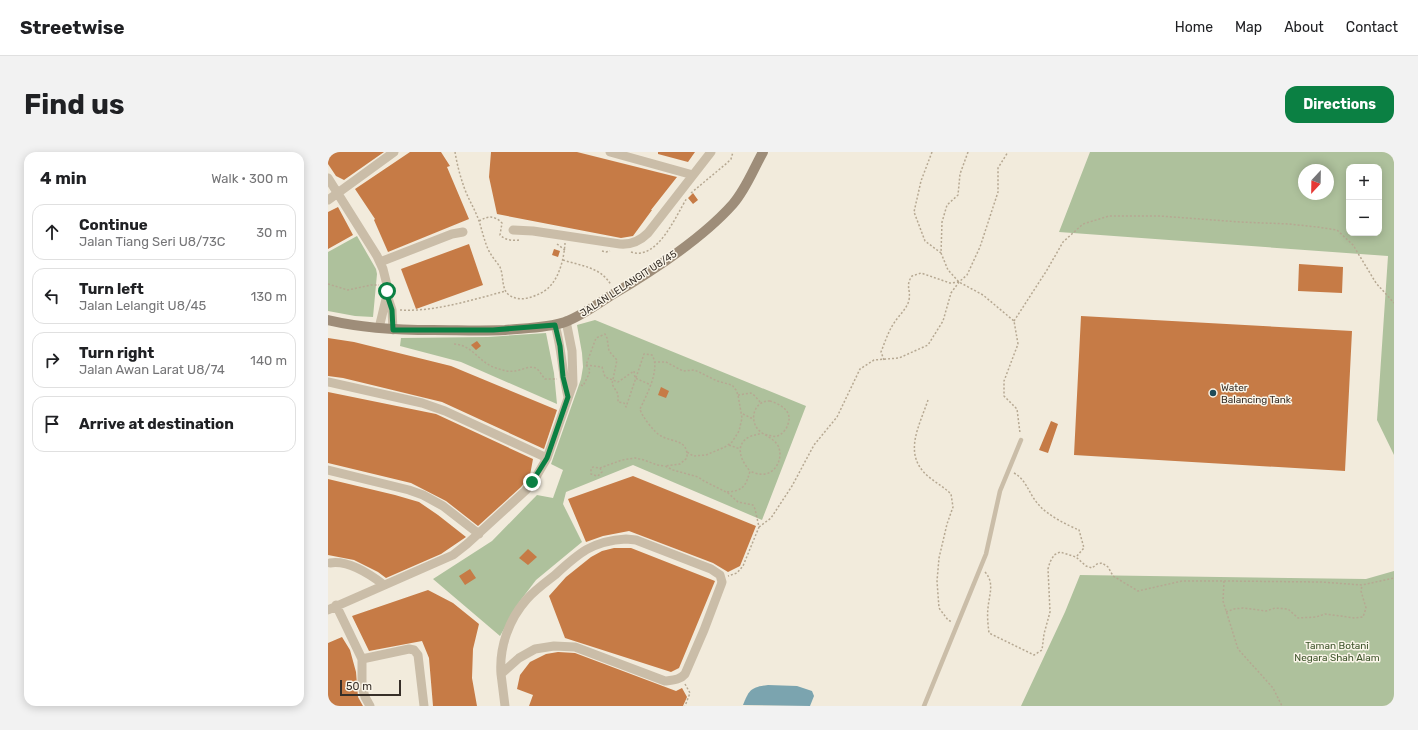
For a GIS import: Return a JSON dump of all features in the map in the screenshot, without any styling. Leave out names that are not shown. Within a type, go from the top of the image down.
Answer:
[{"type":"street","points":[[328,200],[394,152]]},
{"type":"street","points":[[610,152],[693,175]]},
{"type":"street","points":[[513,230],[533,231],[620,244],[631,244],[648,233],[710,152]]},
{"type":"street","name":"JALAN LELANGIT U8/45","points":[[328,320],[393,330],[493,330],[555,325],[566,321],[616,293],[703,233],[734,203],[744,189],[762,152]]},
{"type":"street","points":[[328,178],[380,262],[385,274],[387,295],[379,328]]},
{"type":"street","points":[[380,262],[452,234],[463,232]]},
{"type":"street","points":[[387,295],[392,310],[393,330]]},
{"type":"street","points":[[370,706],[365,697],[362,686],[362,659],[332,608],[443,560],[460,550],[530,487],[547,458],[568,397],[572,351],[566,321]]},
{"type":"street","points":[[555,325],[569,384]]},
{"type":"street","points":[[328,382],[422,403],[445,411],[547,458]]},
{"type":"street","points":[[328,470],[424,495],[443,506],[479,534]]},
{"type":"street","points":[[501,674],[519,658],[535,649],[554,646],[575,647],[665,681],[679,679],[685,674],[704,630],[722,582],[720,575],[711,569],[636,540],[613,540],[594,545],[580,553],[527,598],[508,629],[502,648],[500,663],[501,674],[505,706]]},
{"type":"street","points":[[330,563],[338,563],[364,572],[384,585]]},
{"type":"street","points":[[362,659],[409,649],[414,650],[418,655],[424,706]]},
{"type":"lane","points":[[924,706],[986,554],[1000,491],[1021,440]]},
{"type":"path","points":[[455,152],[458,170],[479,221],[488,250],[500,268],[506,291],[516,299],[533,297],[543,292],[553,282],[563,260],[566,236]]},
{"type":"path","points":[[932,152],[920,181],[914,212],[925,241],[941,253]]},
{"type":"path","points":[[968,152],[960,174],[958,195],[947,205],[942,222],[941,253],[948,270],[959,282],[983,295],[1014,321],[1018,344],[1004,381],[1004,396],[1017,409],[1021,440]]},
{"type":"path","points":[[720,575],[728,576],[737,573],[743,566],[759,527],[772,518],[792,486],[814,445],[837,417],[860,369],[874,360],[899,358],[928,345],[943,321],[951,292],[967,275],[980,247],[998,192],[998,168],[1008,152]]},
{"type":"path","points":[[1014,321],[1063,242],[1083,224],[1109,216],[1160,216],[1289,224],[1336,230],[1353,245],[1376,283],[1394,303]]},
{"type":"path","points":[[563,260],[599,271],[609,280],[616,293]]},
{"type":"path","points":[[884,360],[881,352],[894,322],[903,312],[909,300],[908,282],[912,276],[921,273],[950,283],[959,282]]},
{"type":"path","points":[[328,284],[348,290],[371,285],[387,285]]},
{"type":"path","points":[[392,310],[417,310],[445,306],[506,291]]},
{"type":"path","points":[[586,365],[596,338],[605,334],[609,351],[617,360],[612,384],[618,394],[618,402],[624,403],[626,407],[644,354],[652,355],[654,359],[654,371],[651,385],[640,409],[642,416],[658,434],[669,440],[683,444],[687,452],[687,458],[680,464],[665,466],[657,465],[635,458],[622,460],[600,468],[593,467],[590,471],[591,474],[599,475],[602,472],[600,468]]},
{"type":"path","points":[[454,344],[468,348],[486,364],[495,368],[512,372],[531,367],[536,368],[545,379],[560,379],[569,384],[583,386],[590,374],[590,370],[586,365]]},
{"type":"path","points":[[654,362],[666,362],[683,371],[694,370],[722,383],[732,385],[738,395],[742,418],[739,431],[732,442],[729,445],[706,455],[693,456],[687,452]]},
{"type":"path","points":[[586,365],[602,367],[606,377],[618,382],[634,371],[635,378]]},
{"type":"path","points":[[635,378],[651,385]]},
{"type":"path","points":[[738,395],[751,393],[756,396],[761,403]]},
{"type":"path","points":[[928,400],[914,446],[916,462],[928,476],[951,494],[953,508],[947,524],[939,558],[937,581],[939,608],[948,620],[957,625]]},
{"type":"path","points":[[761,403],[755,410],[753,418],[756,429],[762,433],[774,440],[779,447],[780,453],[778,462],[774,469],[766,474],[757,474],[750,471],[742,460],[740,449],[742,444],[747,438],[762,433],[774,437],[782,434],[789,419],[786,411],[779,404],[766,401],[761,403]]},
{"type":"path","points":[[742,413],[753,418]]},
{"type":"path","points":[[729,445],[740,449]]},
{"type":"path","points":[[665,466],[673,470],[698,477],[704,482],[726,492],[738,502],[753,505],[759,527]]},
{"type":"path","points":[[726,492],[743,487],[746,484],[750,471]]},
{"type":"path","points":[[1009,471],[1021,477],[1039,506],[1061,522],[1079,530],[1084,548],[1076,557]]},
{"type":"path","points":[[979,570],[986,572],[990,578],[992,587],[988,609],[989,633],[1034,655],[1042,650],[1044,634],[1050,612],[1048,569],[1054,555],[1060,552],[1076,557],[1086,566],[1092,568],[1097,564],[1102,563],[1108,567],[1113,576],[1138,591],[1182,582],[1321,582],[1362,585],[1394,578]]},
{"type":"path","points":[[1224,581],[1222,601],[1238,649],[1273,688],[1282,706]]},
{"type":"path","points":[[1226,612],[1243,608],[1266,611],[1275,608],[1288,609],[1298,618],[1311,618],[1325,614],[1355,618],[1362,616],[1366,608],[1361,591],[1362,585]]},
{"type":"path","points":[[679,679],[685,683],[690,693],[685,706]]},
{"type":"green space","points":[[1090,152],[1394,152],[1394,455],[1377,420],[1388,256],[1059,232]]},
{"type":"green space","points":[[357,236],[376,269],[377,274],[373,317],[355,316],[328,311],[328,252]]},
{"type":"green space","points":[[595,320],[806,406],[762,520],[633,465],[566,492],[563,504],[582,542],[536,580],[520,601],[500,636],[433,579],[492,541],[537,495],[553,498],[563,470],[551,464],[581,379],[583,367],[577,325]]},
{"type":"green space","points":[[546,333],[554,373],[557,404],[461,362],[400,346],[401,338],[488,337]]},
{"type":"green space","name":"Taman Botani Negara Shah Alam","points":[[1394,571],[1394,706],[1021,706],[1065,612],[1080,575],[1366,579]]},
{"type":"water","points":[[768,685],[797,686],[812,691],[814,696],[810,706],[743,705],[751,690]]},
{"type":"building","points":[[328,152],[384,152],[344,180],[336,176],[328,164]]},
{"type":"building","points":[[410,152],[441,152],[450,166],[447,167],[469,219],[388,252],[374,220],[375,219],[355,189]]},
{"type":"building","points":[[491,152],[577,152],[677,177],[633,236],[621,238],[497,214],[489,177]]},
{"type":"building","points":[[658,152],[695,152],[688,162],[658,154]]},
{"type":"building","points":[[693,193],[698,200],[693,204],[688,198]]},
{"type":"building","points":[[338,207],[353,235],[328,249],[328,212]]},
{"type":"building","points":[[469,244],[483,285],[416,309],[401,269]]},
{"type":"building","points":[[554,249],[560,251],[558,257],[552,255]]},
{"type":"building","points":[[1299,264],[1343,267],[1342,293],[1298,291]]},
{"type":"building","name":"Water Balancing Tank","points":[[1081,316],[1352,331],[1345,471],[1074,455]]},
{"type":"building","points":[[328,338],[354,342],[451,366],[557,410],[544,449],[442,402],[343,378],[328,376]]},
{"type":"building","points":[[477,341],[481,346],[476,350],[471,345]]},
{"type":"building","points":[[661,387],[669,391],[666,398],[658,395]]},
{"type":"building","points":[[328,392],[436,414],[533,459],[530,475],[521,487],[478,526],[446,501],[411,483],[328,463]]},
{"type":"building","points":[[1051,421],[1058,424],[1048,453],[1039,450]]},
{"type":"building","points":[[633,476],[756,526],[740,566],[728,572],[713,563],[629,531],[603,536],[586,542],[568,499]]},
{"type":"building","points":[[328,479],[419,502],[466,537],[441,554],[386,578],[378,572],[354,560],[328,555]]},
{"type":"building","points":[[614,548],[631,548],[715,581],[679,668],[671,672],[565,638],[549,596],[566,577],[591,557],[602,551]]},
{"type":"building","points":[[528,549],[537,557],[528,565],[519,558]]},
{"type":"building","points":[[470,569],[476,578],[465,585],[459,576]]},
{"type":"building","points":[[428,590],[453,603],[479,624],[473,649],[472,678],[477,706],[433,706],[429,658],[422,641],[369,651],[352,616]]},
{"type":"building","points":[[342,637],[350,650],[356,672],[358,697],[363,706],[328,706],[328,643]]},
{"type":"building","points":[[558,652],[575,653],[676,691],[682,688],[687,697],[683,706],[529,706],[533,695],[517,689],[520,675],[530,662],[546,654]]},
{"type":"place","name":"Water Balancing Tank","points":[[1213,393]]},
{"type":"route","points":[[387,291],[392,310],[393,330],[471,331],[518,329],[555,325],[559,338],[563,377],[568,397],[547,458],[532,482]]}]
